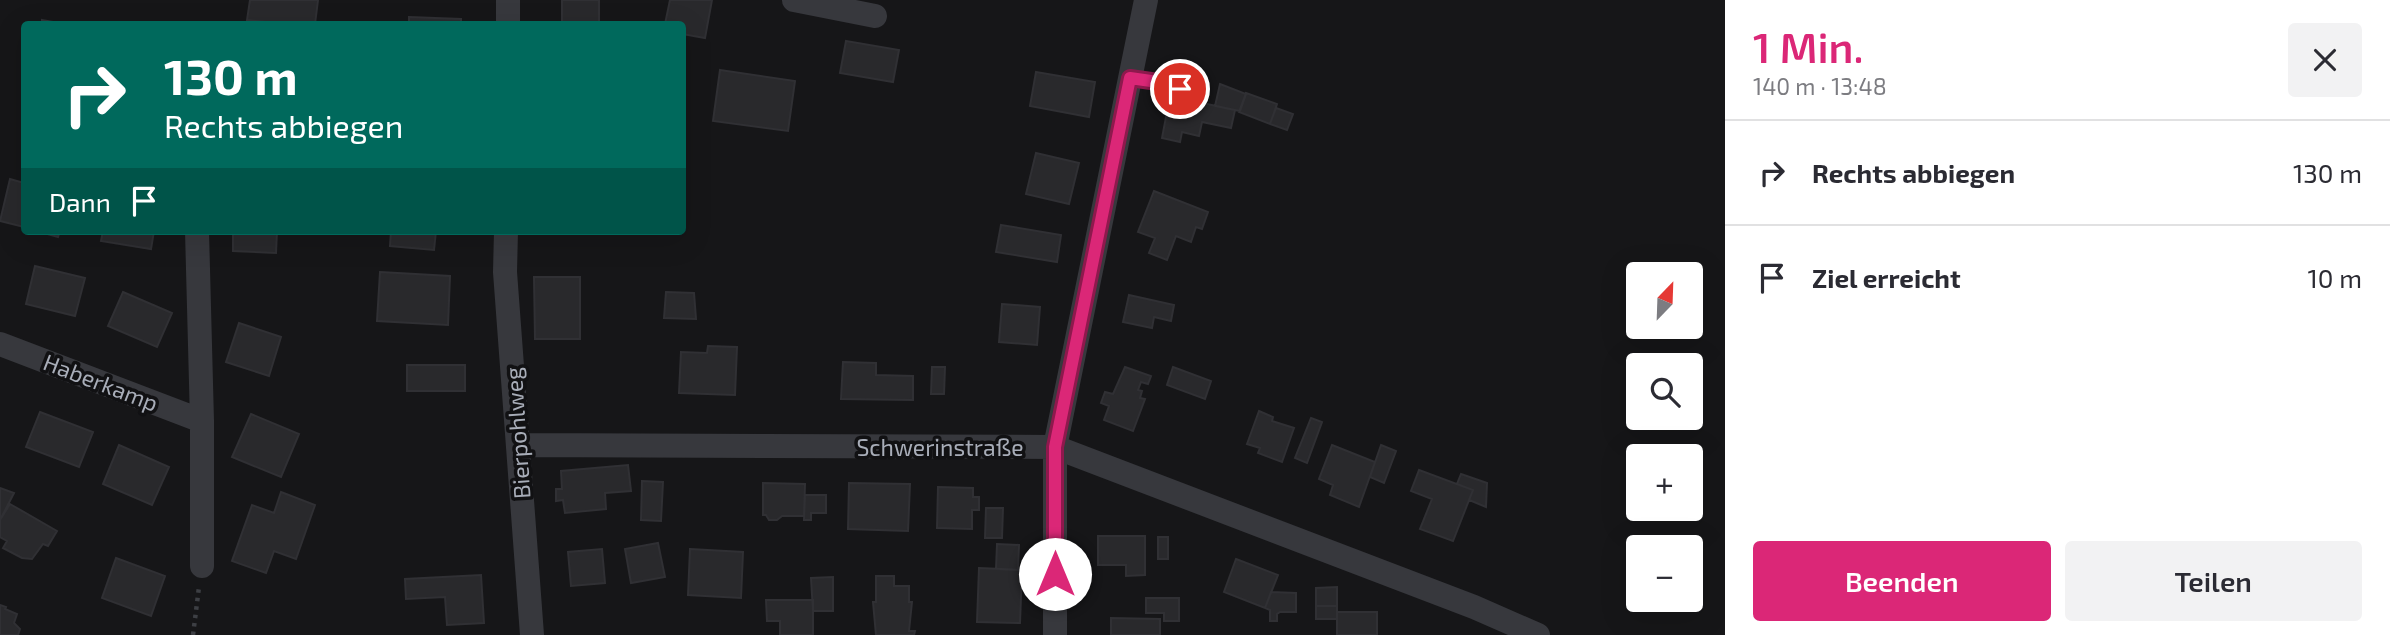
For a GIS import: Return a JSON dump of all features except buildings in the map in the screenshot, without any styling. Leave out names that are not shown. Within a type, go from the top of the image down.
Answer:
[{"type":"street","points":[[508,21],[509,0]]},
{"type":"street","points":[[794,0],[876,16]]},
{"type":"street","points":[[1055,635],[1055,447],[1146,0]]},
{"type":"street","points":[[197,235],[202,421],[202,566]]},
{"type":"street","name":"Bierpohlweg","points":[[506,235],[505,272],[532,635]]},
{"type":"street","name":"Haberkamp","points":[[0,344],[202,421]]},
{"type":"street","name":"Schwerinstraße","points":[[518,445],[1055,447],[1474,607],[1538,635]]},
{"type":"lane","points":[[1130,78],[1158,82],[1203,96]]},
{"type":"path","points":[[193,635],[202,566]]},
{"type":"route","points":[[1055,574],[1055,447],[1130,78],[1158,82],[1180,89]]}]
